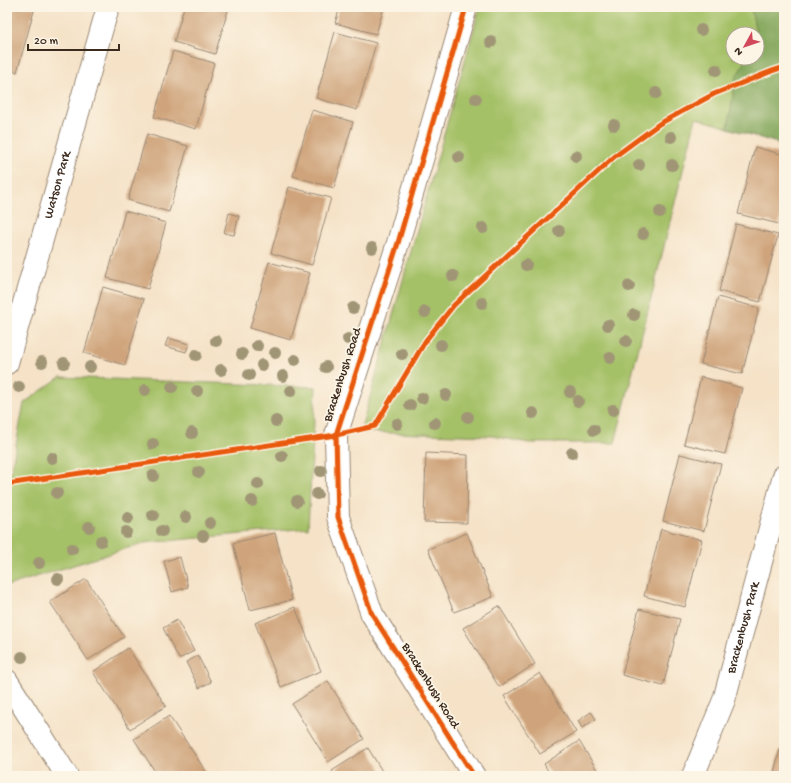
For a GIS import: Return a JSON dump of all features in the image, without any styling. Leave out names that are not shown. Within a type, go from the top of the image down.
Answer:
[{"type":"street","name":"Watson Park","points":[[7,363],[108,7]]},
{"type":"street","name":"Brackenbush Road","points":[[466,7],[398,243],[336,435],[338,517],[372,614],[474,776]]},
{"type":"street","name":"Brackenbush Park","points":[[693,776],[724,700],[784,476]]},
{"type":"street","points":[[7,681],[67,776]]},
{"type":"path","points":[[7,484],[336,435],[375,426],[426,340],[454,305],[498,262],[614,157],[659,124],[714,94],[784,67]]},
{"type":"green space","points":[[480,7],[784,7],[784,145],[696,118],[615,443],[529,443],[492,436],[360,432]]},
{"type":"green space","points":[[751,7],[784,7],[784,145],[728,128],[736,76],[743,66],[765,66],[765,26],[755,26]]},
{"type":"green space","points":[[60,377],[316,387],[308,528],[144,543],[7,586],[7,492],[24,403]]},
{"type":"building","points":[[7,7],[35,7],[17,72],[7,69]]},
{"type":"building","points":[[184,7],[229,7],[215,54],[174,42]]},
{"type":"building","points":[[340,7],[384,7],[376,34],[335,23]]},
{"type":"building","points":[[335,32],[376,43],[357,110],[316,98]]},
{"type":"building","points":[[173,51],[214,63],[196,129],[154,117]]},
{"type":"building","points":[[7,79],[11,80],[7,93]]},
{"type":"building","points":[[312,110],[353,122],[334,188],[293,176]]},
{"type":"building","points":[[147,134],[188,146],[169,212],[128,200]]},
{"type":"building","points":[[755,147],[784,155],[784,204],[779,224],[738,214]]},
{"type":"building","points":[[289,187],[331,198],[312,265],[271,253]]},
{"type":"building","points":[[125,211],[166,223],[148,289],[107,278]]},
{"type":"building","points":[[229,213],[239,216],[234,235],[224,233]]},
{"type":"building","points":[[736,224],[778,235],[760,302],[719,291]]},
{"type":"building","points":[[269,262],[310,273],[291,340],[250,328]]},
{"type":"building","points":[[103,287],[144,299],[125,365],[84,353]]},
{"type":"building","points":[[718,297],[759,308],[742,374],[701,364]]},
{"type":"building","points":[[168,338],[189,344],[186,352],[165,346]]},
{"type":"building","points":[[701,377],[742,388],[725,454],[684,444]]},
{"type":"building","points":[[426,453],[468,455],[467,523],[424,522]]},
{"type":"building","points":[[680,454],[721,464],[704,531],[663,521]]},
{"type":"building","points":[[661,529],[702,540],[685,607],[644,596]]},
{"type":"building","points":[[275,533],[292,600],[250,610],[233,543]]},
{"type":"building","points":[[467,533],[493,597],[454,612],[428,549]]},
{"type":"building","points":[[180,557],[188,587],[172,592],[164,561]]},
{"type":"building","points":[[86,579],[124,637],[88,660],[50,602]]},
{"type":"building","points":[[499,606],[535,664],[499,687],[463,628]]},
{"type":"building","points":[[295,607],[321,671],[281,687],[255,623]]},
{"type":"building","points":[[639,609],[680,619],[663,686],[622,675]]},
{"type":"building","points":[[177,620],[194,651],[179,659],[163,628]]},
{"type":"building","points":[[128,648],[166,706],[130,729],[93,672]]},
{"type":"building","points":[[198,656],[211,682],[199,688],[186,662]]},
{"type":"building","points":[[540,673],[576,732],[540,754],[504,696]]},
{"type":"building","points":[[328,681],[364,739],[328,762],[292,704]]},
{"type":"building","points":[[591,712],[596,719],[582,728],[578,721]]},
{"type":"building","points":[[169,716],[207,773],[203,776],[158,776],[134,739]]},
{"type":"building","points":[[579,741],[601,776],[551,776],[544,764]]},
{"type":"building","points":[[368,748],[385,776],[335,776],[332,771]]},
{"type":"building","points":[[780,749],[784,750],[784,776],[773,776]]},
{"type":"cycle path","points":[[466,7],[398,243],[336,435],[338,517],[372,614],[474,776]]},
{"type":"cycle path","points":[[7,484],[336,435],[375,426],[426,340],[454,305],[614,157],[659,124],[714,94],[784,67]]}]
